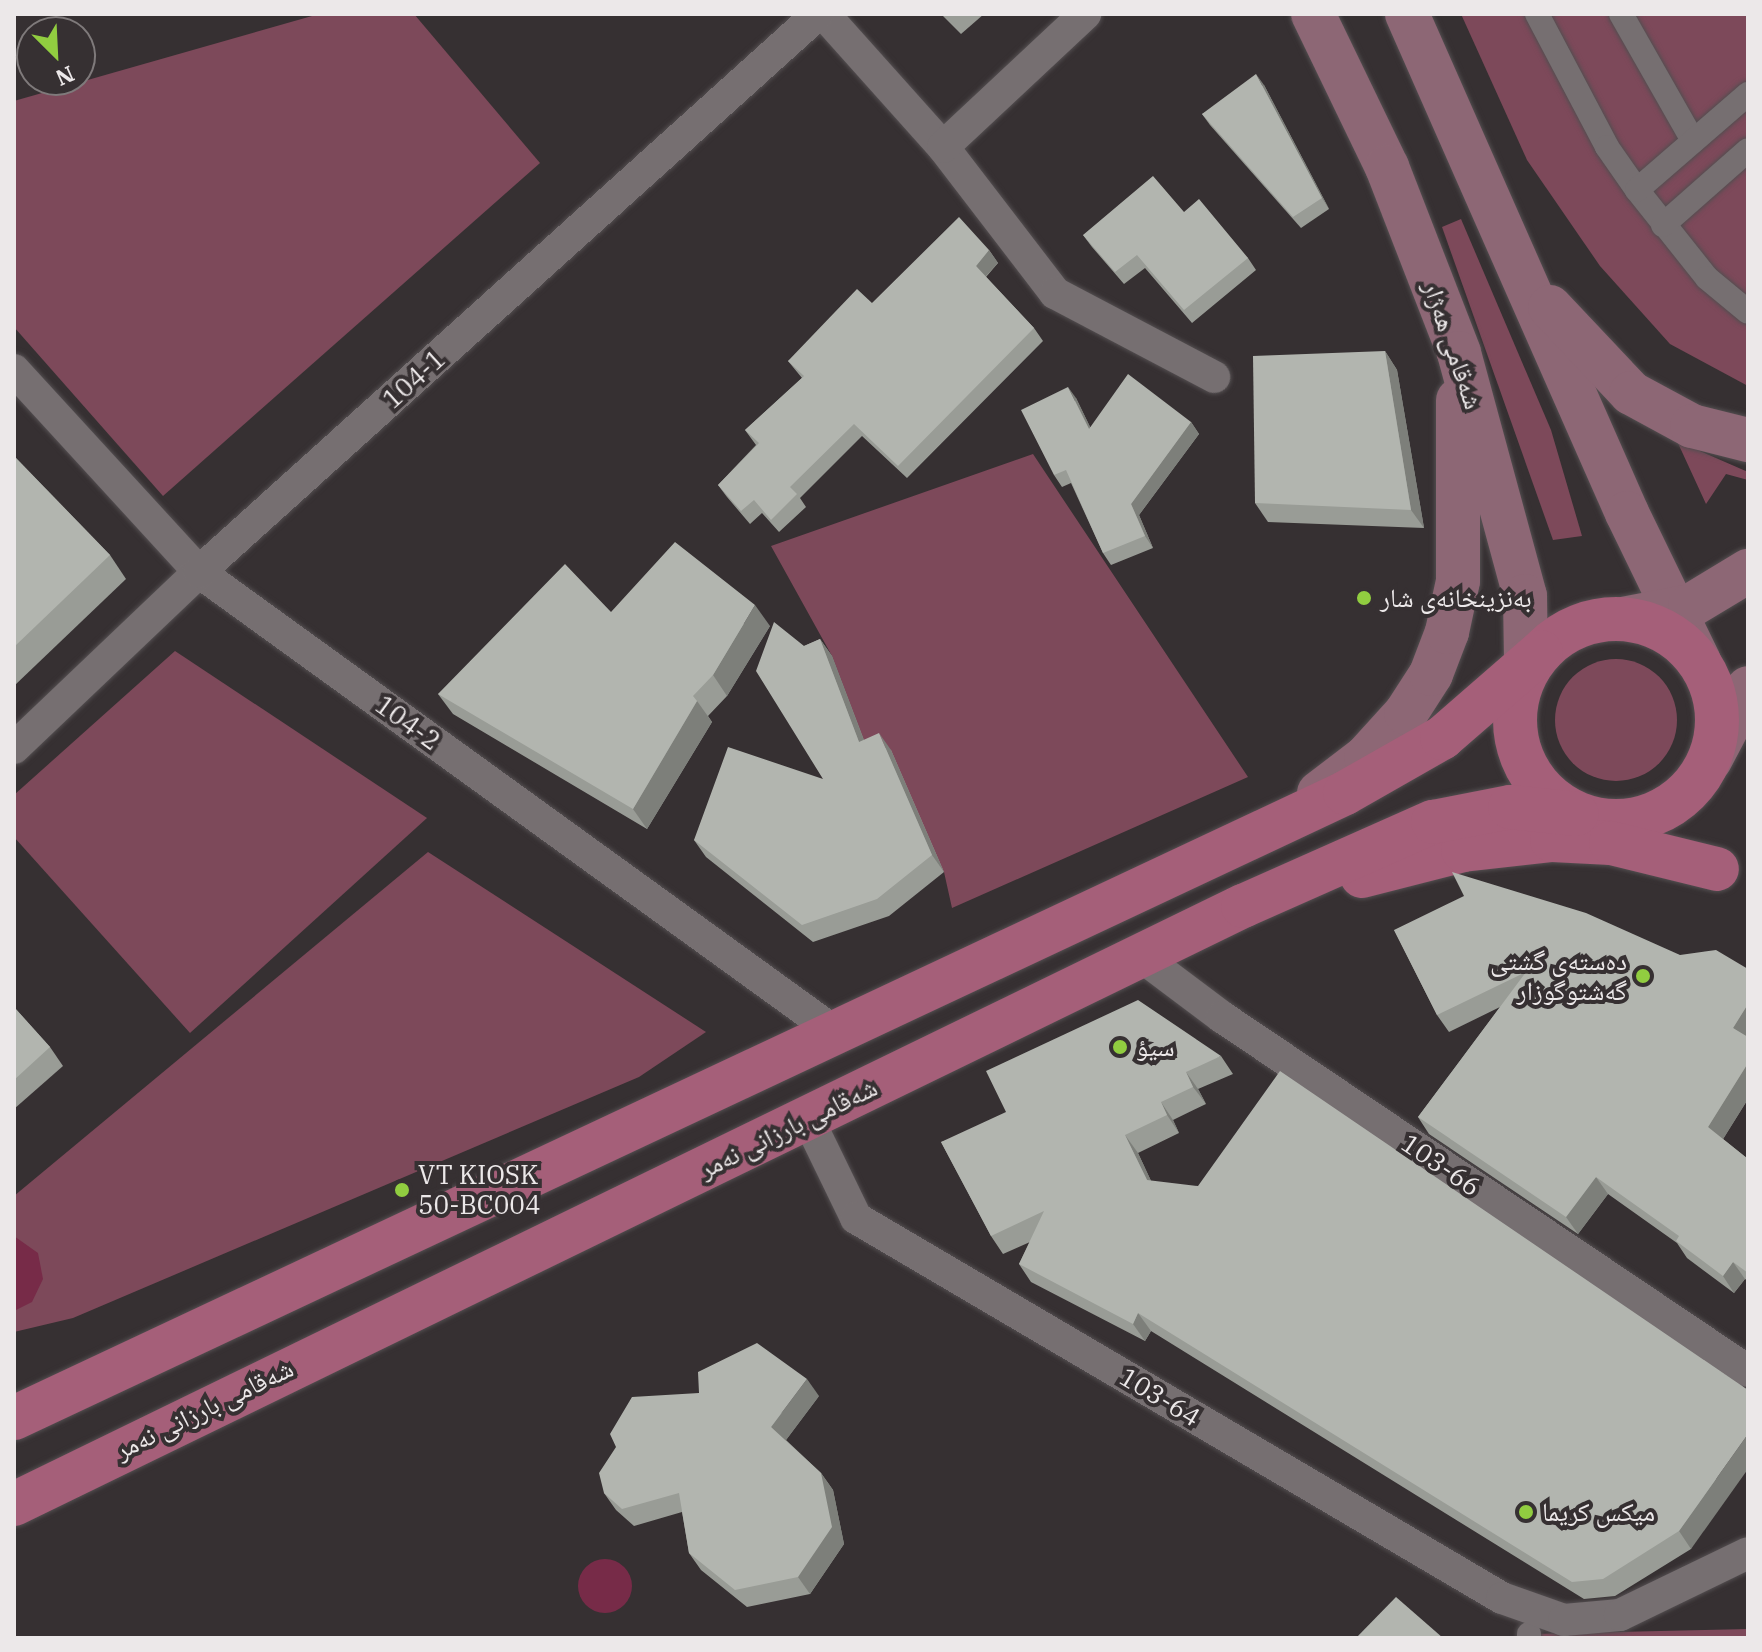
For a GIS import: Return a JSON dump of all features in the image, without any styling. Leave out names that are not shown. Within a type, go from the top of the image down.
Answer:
[{"type":"main road","name":"شەقامی هەژار","points":[[1313,14],[1387,167],[1459,353],[1525,596],[1528,672]]},
{"type":"main road","points":[[1407,14],[1497,209],[1627,513],[1699,661]]},
{"type":"main road","points":[[1497,209],[1550,308],[1631,393],[1692,426],[1748,440]]},
{"type":"main road","points":[[1253,834],[1337,781],[1366,757],[1406,713],[1431,674],[1447,632],[1458,581],[1459,353]]},
{"type":"main road","points":[[1622,619],[1676,610],[1707,598],[1748,571]]},
{"type":"main road","name":"شەقامی بارزانی نەمر","points":[[14,1418],[128,1362],[839,1035],[1253,834],[1345,793],[1442,738],[1528,672],[1578,627],[1622,619],[1665,632],[1745,703]]},
{"type":"main road","name":"شەقامی بارزانی نەمر","points":[[14,1504],[808,1119],[1138,954],[1433,822],[1510,807],[1593,818],[1640,819],[1669,807],[1693,786],[1710,760],[1717,709],[1699,661]]},
{"type":"main road","name":"شەقامی بارزانی نەمر","points":[[1528,672],[1515,726],[1525,765],[1549,798],[1593,818],[1669,842],[1733,878]]},
{"type":"main road","points":[[1710,760],[1745,703]]},
{"type":"main road","points":[[1243,906],[1463,850],[1552,840],[1611,843],[1733,878]]},
{"type":"main road","points":[[14,1384],[128,1362]]},
{"type":"main road","points":[[14,1530],[88,1466]]},
{"type":"street","name":"104-1","points":[[14,748],[199,572],[818,14]]},
{"type":"street","points":[[824,14],[943,147],[1055,293],[1214,377]]},
{"type":"street","points":[[943,147],[1085,14]]},
{"type":"street","points":[[1537,14],[1607,147],[1637,190],[1707,278],[1748,312]]},
{"type":"street","points":[[1621,14],[1693,141]]},
{"type":"street","points":[[1637,190],[1748,94]]},
{"type":"street","points":[[1663,225],[1748,150]]},
{"type":"street","name":"104-2","points":[[14,370],[199,572],[839,1035]]},
{"type":"street","name":"103-66","points":[[1138,954],[1235,1026],[1748,1371]]},
{"type":"street","name":"103-64","points":[[808,1119],[856,1218],[1502,1598],[1564,1620],[1620,1615],[1748,1553]]},
{"type":"shaded area","points":[[319,14],[414,14],[540,163],[163,496],[14,327],[14,101],[32,96],[96,96],[96,78]]},
{"type":"shaded area","points":[[1461,14],[1748,14],[1748,386],[1670,344],[1600,266],[1527,160]]},
{"type":"shaded area","points":[[1461,219],[1551,430],[1582,536],[1553,540],[1442,227]]},
{"type":"shaded area","points":[[1677,441],[1748,472],[1748,480],[1726,474],[1706,504]]},
{"type":"shaded area","points":[[1033,454],[1248,777],[952,908],[944,872],[871,759],[832,656],[771,546]]},
{"type":"shaded area","points":[[175,651],[427,818],[190,1033],[14,837],[14,795]]},
{"type":"shaded area","points":[[1616,659],[1639,663],[1659,677],[1673,697],[1677,720],[1673,743],[1659,763],[1639,777],[1616,781],[1593,777],[1573,763],[1559,743],[1555,720],[1559,697],[1573,677],[1593,663]]},
{"type":"shaded area","points":[[428,852],[706,1032],[639,1077],[73,1318],[14,1332],[14,1196]]},
{"type":"shaded area","points":[[14,1236],[38,1253],[43,1279],[32,1302],[14,1311]]},
{"type":"shaded area","points":[[605,1559],[624,1567],[632,1586],[624,1605],[605,1613],[586,1605],[578,1586],[586,1567]]},
{"type":"shaded area","points":[[1748,1629],[1748,1638],[1526,1638],[1529,1634]]},
{"type":"building","points":[[1256,74],[1322,198],[1293,217],[1202,114]]},
{"type":"building","points":[[1153,176],[1184,212],[1199,199],[1248,258],[1184,310],[1137,255],[1115,272],[1083,235]]},
{"type":"building","points":[[959,217],[989,250],[976,266],[1034,328],[898,466],[854,424],[790,487],[797,494],[771,520],[754,500],[741,511],[718,485],[759,443],[745,430],[804,376],[788,361],[857,289],[872,303]]},
{"type":"building","points":[[1385,351],[1411,510],[1255,503],[1253,356]]},
{"type":"building","points":[[1128,374],[1191,422],[1131,504],[1145,536],[1103,553],[1066,470],[1054,475],[1021,410],[1068,387],[1089,429]]},
{"type":"building","points":[[14,456],[110,555],[14,647]]},
{"type":"building","points":[[675,542],[755,605],[713,675],[693,696],[697,701],[633,809],[438,694],[565,564],[611,612]]},
{"type":"building","points":[[774,622],[804,646],[820,639],[859,742],[879,733],[932,855],[877,899],[802,925],[694,840],[728,747],[823,779],[756,671]]},
{"type":"building","points":[[1452,872],[1586,913],[1680,955],[1716,950],[1748,969],[1748,1004],[1733,1028],[1748,1037],[1748,1063],[1708,1127],[1748,1159],[1748,1273],[1733,1262],[1723,1276],[1676,1241],[1679,1236],[1596,1177],[1566,1217],[1418,1117],[1526,972],[1437,1015],[1394,930],[1464,896]]},
{"type":"building","points":[[1138,1000],[1221,1056],[1186,1072],[1193,1087],[1161,1102],[1167,1115],[1125,1135],[1147,1180],[1198,1186],[1280,1071],[1748,1390],[1748,1434],[1679,1531],[1603,1579],[1572,1582],[1138,1313],[1133,1324],[1019,1264],[1044,1211],[991,1236],[941,1142],[1006,1112],[986,1071]]},
{"type":"building","points":[[14,1007],[50,1047],[14,1080]]},
{"type":"building","points":[[757,1343],[807,1379],[771,1427],[821,1473],[832,1527],[798,1577],[735,1590],[689,1553],[679,1493],[622,1509],[604,1493],[599,1473],[616,1447],[610,1434],[632,1397],[699,1393],[698,1372]]},
{"type":"building","points":[[1396,1597],[1443,1638],[1356,1638]]},
{"type":"place","name":"بەنزینخانەی شار","points":[[1364,598]]},
{"type":"place","name":"ده‌سته‌ی گشتی گه‌شتوگوزار","points":[[1643,976]]},
{"type":"place","name":"سيؤ","points":[[1120,1047]]},
{"type":"place","name":"VT KIOSK 50-BC004","points":[[402,1190]]},
{"type":"place","name":"ميكس كريما","points":[[1526,1512]]}]
